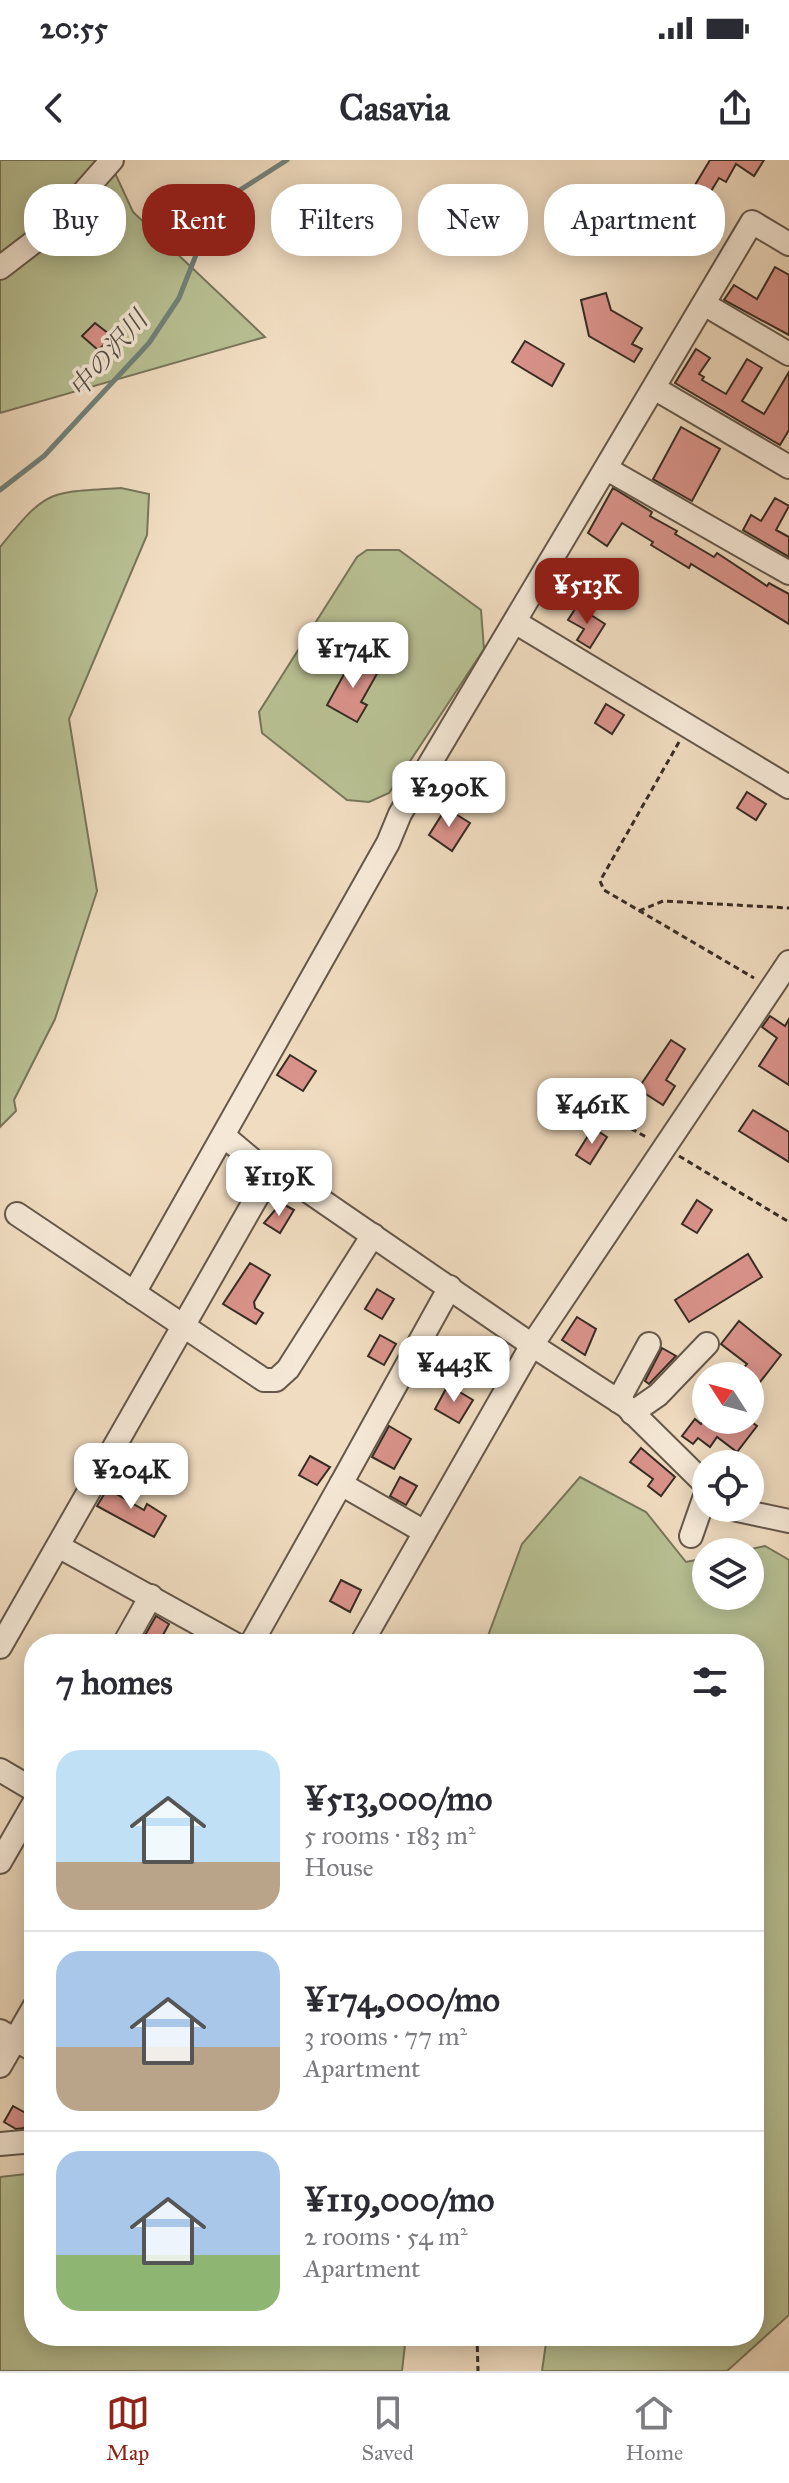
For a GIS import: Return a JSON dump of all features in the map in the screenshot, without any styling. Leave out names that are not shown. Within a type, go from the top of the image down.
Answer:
[{"type":"street","points":[[0,268],[52,228],[112,160]]},
{"type":"street","points":[[134,1293],[388,843],[400,814],[752,222],[789,244]]},
{"type":"street","points":[[704,304],[789,354]]},
{"type":"street","points":[[654,388],[789,467]]},
{"type":"street","points":[[607,469],[789,573]]},
{"type":"street","points":[[515,622],[789,787]]},
{"type":"street","points":[[366,1634],[532,1345],[789,962]]},
{"type":"street","points":[[224,1136],[274,1178],[302,1187],[625,1407],[692,1472]]},
{"type":"street","points":[[0,1647],[262,1188],[274,1178]]},
{"type":"street","points":[[17,1214],[264,1380],[276,1380],[288,1369],[373,1235]]},
{"type":"street","points":[[257,1634],[450,1287]]},
{"type":"street","points":[[625,1407],[649,1344]]},
{"type":"street","points":[[625,1407],[658,1395],[707,1344]]},
{"type":"street","points":[[341,1484],[423,1531]]},
{"type":"street","points":[[764,1518],[789,1520]]},
{"type":"street","points":[[691,1536],[696,1522]]},
{"type":"street","points":[[58,1546],[218,1634]]},
{"type":"street","points":[[130,1634],[151,1596]]},
{"type":"street","points":[[0,1770],[24,1784]]},
{"type":"street","points":[[0,1862],[24,1820]]},
{"type":"street","points":[[0,2066],[16,2040]]},
{"type":"street","points":[[0,2144],[24,2142]]},
{"type":"path","points":[[688,726],[600,881],[604,890],[771,988]]},
{"type":"path","points":[[639,911],[663,901],[789,908]]},
{"type":"path","points":[[561,1090],[789,1222]]},
{"type":"path","points":[[477,2346],[478,2371]]},
{"type":"green space","points":[[0,160],[109,160],[120,184],[24,184],[24,256],[126,256],[126,197],[133,212],[142,221],[142,256],[179,256],[265,337],[0,413]]},
{"type":"green space","points":[[121,488],[149,494],[147,535],[69,719],[97,891],[55,1019],[14,1100],[16,1111],[0,1127],[0,547],[29,514],[51,497],[78,491]]},
{"type":"green space","points":[[367,550],[399,550],[481,610],[484,649],[389,793],[369,802],[347,800],[262,733],[259,712],[357,557]]},
{"type":"green space","points":[[580,1477],[646,1512],[686,1562],[692,1561],[692,1610],[764,1610],[764,1546],[789,1560],[789,2315],[764,2338],[764,1634],[489,1634],[522,1544]]},
{"type":"green space","points":[[24,2174],[24,2346],[405,2346],[402,2371],[0,2371],[0,2177]]},
{"type":"green space","points":[[546,2346],[755,2346],[727,2371],[542,2371]]},
{"type":"building","points":[[710,160],[764,160],[754,176],[736,164],[726,182],[719,178],[715,184],[696,184]]},
{"type":"building","points":[[775,267],[789,275],[789,335],[724,300],[734,285],[757,299]]},
{"type":"building","points":[[606,293],[611,310],[642,328],[632,344],[642,349],[634,362],[589,336],[581,300]]},
{"type":"building","points":[[95,323],[113,337],[98,350],[82,336]]},
{"type":"building","points":[[525,341],[564,364],[552,386],[512,362]]},
{"type":"building","points":[[696,349],[710,358],[699,374],[704,377],[702,380],[726,394],[747,359],[762,368],[742,401],[764,414],[789,372],[789,430],[780,445],[675,383]]},
{"type":"building","points":[[681,427],[720,449],[692,501],[653,479]]},
{"type":"building","points":[[613,488],[652,512],[650,516],[677,531],[675,534],[714,557],[717,553],[767,586],[769,583],[789,594],[789,624],[691,564],[689,568],[622,523],[607,546],[588,533]]},
{"type":"building","points":[[775,498],[789,506],[776,530],[789,537],[789,557],[743,530],[751,515],[761,521]]},
{"type":"building","points":[[577,606],[605,624],[590,648],[577,640],[584,629],[568,620]]},
{"type":"building","points":[[353,658],[378,672],[361,702],[367,705],[357,722],[327,705]]},
{"type":"building","points":[[606,704],[624,715],[612,734],[595,723]]},
{"type":"building","points":[[747,792],[766,804],[756,820],[737,808]]},
{"type":"building","points":[[446,808],[470,823],[452,851],[429,835]]},
{"type":"building","points":[[770,1016],[785,1026],[789,1019],[789,1085],[759,1066],[777,1038],[762,1027]]},
{"type":"building","points":[[671,1040],[685,1049],[666,1080],[675,1086],[663,1105],[638,1089]]},
{"type":"building","points":[[290,1055],[316,1071],[303,1091],[277,1075]]},
{"type":"building","points":[[753,1110],[789,1132],[789,1162],[739,1131]]},
{"type":"building","points":[[593,1128],[607,1137],[590,1164],[576,1155]]},
{"type":"building","points":[[697,1200],[712,1210],[697,1233],[682,1224]]},
{"type":"building","points":[[281,1203],[294,1210],[280,1233],[264,1223]]},
{"type":"building","points":[[748,1254],[762,1277],[689,1322],[675,1300]]},
{"type":"building","points":[[250,1263],[270,1275],[254,1302],[255,1308],[263,1313],[256,1324],[223,1304]]},
{"type":"building","points":[[377,1289],[394,1299],[382,1319],[365,1309]]},
{"type":"building","points":[[577,1317],[596,1329],[585,1355],[562,1340]]},
{"type":"building","points":[[739,1321],[781,1355],[764,1377],[764,1362],[744,1362],[721,1344]]},
{"type":"building","points":[[380,1335],[396,1344],[384,1365],[368,1356]]},
{"type":"building","points":[[432,1348],[458,1363],[450,1377],[424,1362]]},
{"type":"building","points":[[662,1348],[676,1356],[649,1384],[645,1381]]},
{"type":"building","points":[[448,1385],[473,1400],[459,1423],[435,1409]]},
{"type":"building","points":[[692,1423],[692,1434],[751,1434],[739,1450],[717,1437],[710,1447],[698,1438],[693,1444],[682,1436]]},
{"type":"building","points":[[389,1426],[411,1439],[394,1469],[372,1457]]},
{"type":"building","points":[[641,1448],[675,1477],[661,1496],[648,1486],[653,1479],[630,1462]]},
{"type":"building","points":[[310,1456],[330,1467],[317,1485],[299,1475]]},
{"type":"building","points":[[400,1477],[417,1486],[406,1505],[390,1496]]},
{"type":"building","points":[[112,1481],[123,1488],[118,1495],[144,1510],[147,1504],[166,1516],[154,1537],[97,1506]]},
{"type":"building","points":[[341,1580],[361,1590],[350,1612],[330,1601]]},
{"type":"building","points":[[156,1616],[169,1624],[164,1634],[146,1634]]},
{"type":"building","points":[[13,2106],[24,2112],[24,2128],[16,2129],[4,2122]]},
{"type":"waterway","name":"中の沢川","points":[[0,490],[44,456],[149,343],[179,298],[211,217],[226,199],[287,160]]}]
